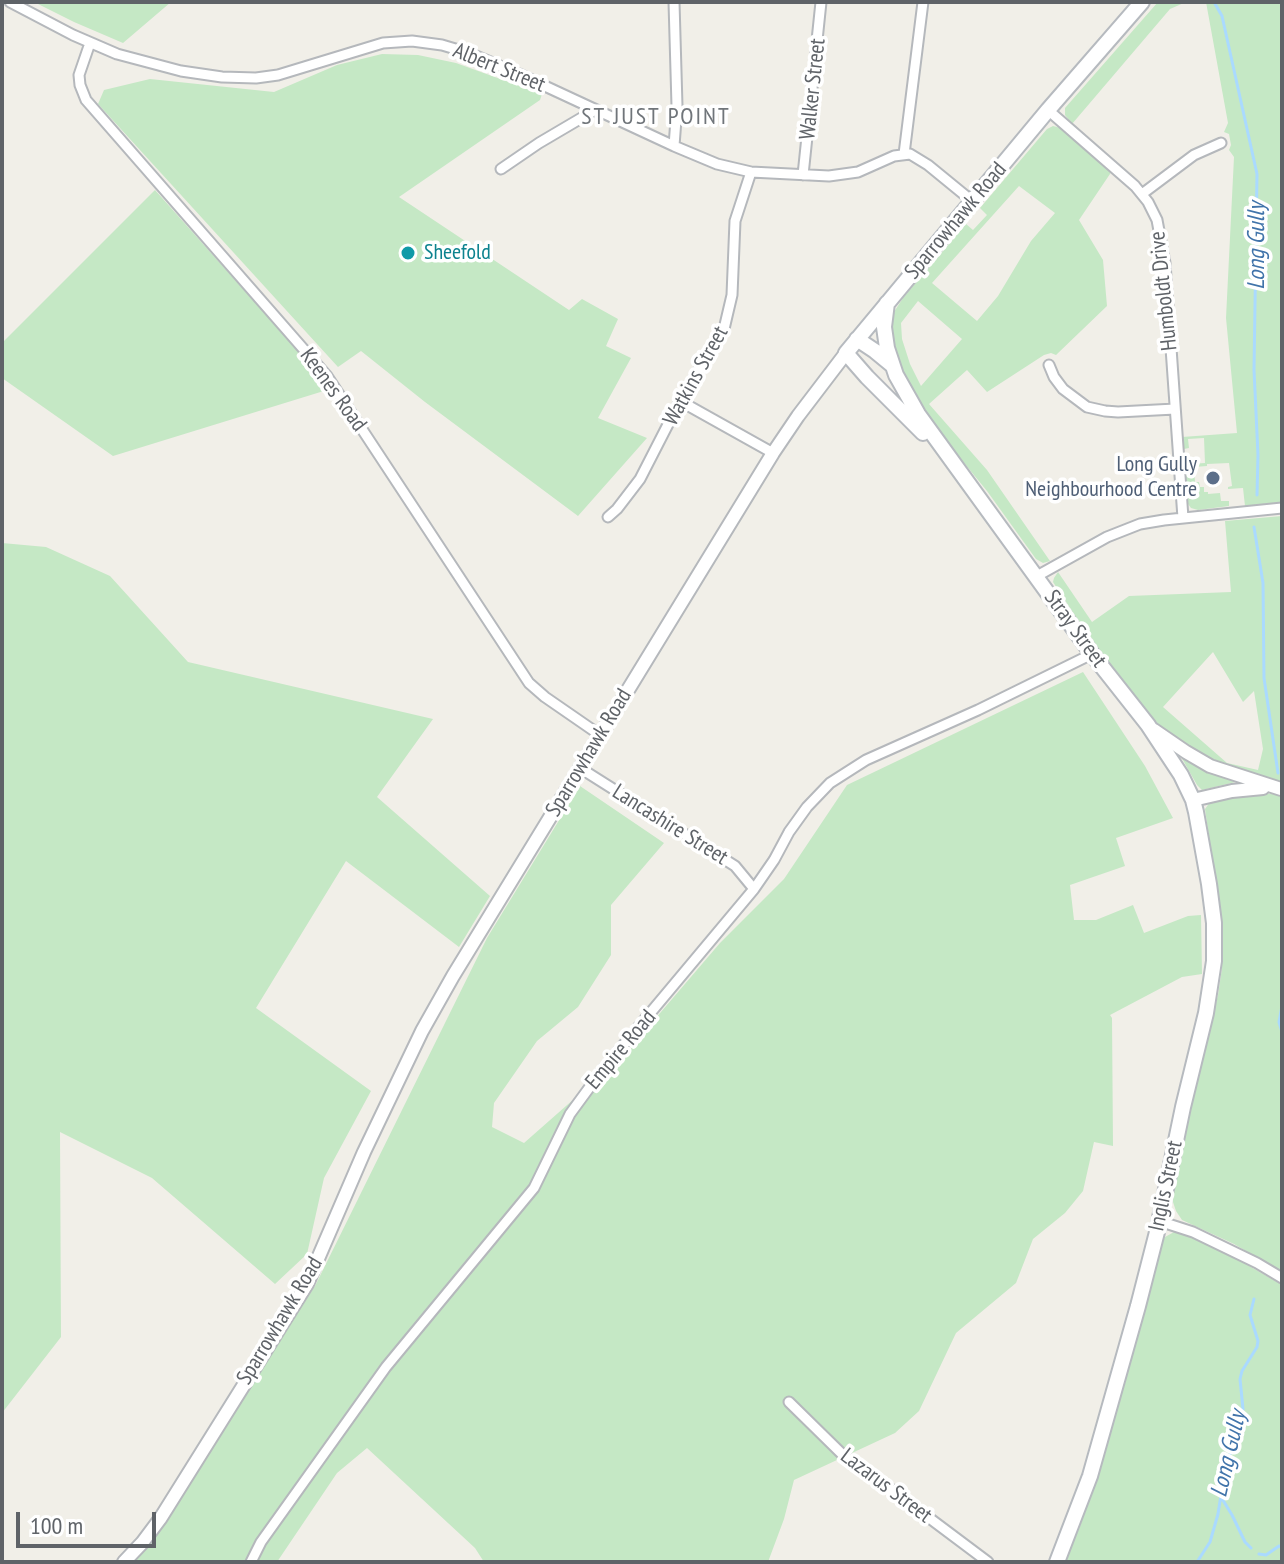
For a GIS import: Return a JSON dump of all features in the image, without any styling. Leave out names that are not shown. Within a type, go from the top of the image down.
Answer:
[{"type":"main road","name":"Sparrowhawk Road","points":[[846,353],[1142,2]]},
{"type":"main road","name":"Stray Street","points":[[887,303],[884,334],[893,366],[918,414],[1092,654],[1148,725],[1181,775],[1193,800]]},
{"type":"main road","points":[[857,339],[893,366]]},
{"type":"main road","name":"Stray Street","points":[[846,353],[951,461]]},
{"type":"main road","name":"Inglis Street","points":[[1057,1562],[1090,1476],[1138,1306],[1210,996],[1214,923],[1208,873],[1193,800]]},
{"type":"street","name":"Albert Street","points":[[10,2],[90,43],[140,61],[222,77],[271,76],[383,43],[426,42],[482,58],[674,146],[717,164],[751,172],[829,176],[858,172],[904,154]]},
{"type":"street","points":[[674,2],[677,98],[674,146]]},
{"type":"street","name":"Walker Street","points":[[803,175],[821,2]]},
{"type":"street","points":[[923,2],[904,154],[922,161],[972,201]]},
{"type":"street","name":"Keenes Road","points":[[90,43],[79,75],[82,92],[92,107],[327,376],[529,683],[600,735]]},
{"type":"street","points":[[501,169],[595,110]]},
{"type":"street","name":"Humboldt Drive","points":[[1048,110],[1127,178],[1153,210],[1162,241],[1183,518]]},
{"type":"street","points":[[1142,194],[1194,155],[1221,143]]},
{"type":"street","name":"Watkins Street","points":[[608,517],[640,479],[680,401],[728,320],[735,221],[751,172]]},
{"type":"street","name":"Sparrowhawk Road","points":[[124,1562],[160,1519],[307,1284],[347,1190],[422,1031],[453,976],[773,453],[846,353]]},
{"type":"street","points":[[1049,365],[1063,389],[1087,407],[1118,412],[1175,409]]},
{"type":"street","points":[[680,401],[773,453]]},
{"type":"street","points":[[1037,576],[1119,531],[1152,521],[1282,508]]},
{"type":"street","name":"Empire Road","points":[[251,1562],[261,1542],[386,1367],[534,1188],[564,1123],[587,1091],[754,889],[807,807],[830,783],[866,760],[1092,654]]},
{"type":"street","points":[[1148,725],[1210,766],[1281,789]]},
{"type":"street","name":"Lancashire Street","points":[[580,768],[735,866],[754,889]]},
{"type":"street","points":[[1193,800],[1238,790],[1281,789]]},
{"type":"street","points":[[1159,1221],[1202,1236],[1282,1278]]},
{"type":"street","name":"Lazarus Street","points":[[789,1402],[843,1455],[988,1562]]},
{"type":"green space","points":[[34,2],[171,2],[123,43]]},
{"type":"green space","points":[[1158,2],[1186,2],[1170,9],[1072,124],[1065,115],[1065,108]]},
{"type":"green space","points":[[1206,2],[1280,2],[1282,502],[1245,506],[1243,488],[1228,489],[1232,486],[1229,463],[1207,464],[1194,467],[1195,482],[1199,482],[1208,494],[1220,493],[1221,501],[1229,501],[1229,506],[1198,510],[1188,504],[1183,458],[1189,456],[1190,464],[1205,463],[1204,438],[1188,439],[1189,448],[1184,449],[1182,437],[1237,433],[1226,318],[1234,157],[1229,150],[1229,134],[1224,132],[1228,123]]},
{"type":"green space","points":[[382,54],[418,55],[456,63],[542,94],[540,100],[399,197],[569,310],[582,299],[618,319],[606,346],[631,358],[598,418],[647,438],[578,516],[361,351],[338,367],[98,104],[104,90],[150,79],[274,92],[337,65]]},
{"type":"green space","points":[[1053,126],[1061,128],[1112,171],[1079,220],[1103,260],[1107,306],[1056,355],[1044,355],[987,392],[967,370],[929,404],[987,470],[1050,561],[1043,563],[1036,559],[987,491],[929,420],[905,382],[889,329],[892,315],[903,298],[966,224],[973,230],[987,215],[980,208],[1047,129]],"holes":[[[1019,186],[1055,213],[1031,241],[998,296],[977,321],[932,283]],[[918,301],[962,339],[921,386],[902,339],[901,323]]]},
{"type":"green space","points":[[155,190],[300,353],[327,390],[113,456],[2,378],[2,343]]},
{"type":"green space","points":[[1282,516],[1282,782],[1228,770],[1167,734],[1083,628],[1053,582],[1058,572],[1092,622],[1129,596],[1231,592],[1225,521]],"holes":[[[1213,652],[1243,702],[1254,691],[1263,749],[1258,770],[1227,763],[1163,707]]]},
{"type":"green space","points":[[2,543],[46,547],[110,576],[188,662],[433,719],[377,797],[490,896],[459,947],[346,861],[256,1008],[371,1091],[324,1178],[307,1254],[275,1284],[152,1178],[60,1132],[61,1337],[2,1413]]},
{"type":"green space","points":[[1083,672],[1145,766],[1173,818],[1116,838],[1125,866],[1070,885],[1074,920],[1096,920],[1133,905],[1144,933],[1188,916],[1201,915],[1202,974],[1182,977],[1110,1015],[1113,1146],[1094,1142],[1083,1191],[1065,1213],[1033,1239],[1016,1283],[956,1333],[919,1411],[895,1433],[794,1480],[768,1562],[484,1562],[475,1548],[367,1448],[337,1473],[277,1562],[135,1562],[315,1286],[487,938],[580,786],[664,843],[611,905],[611,955],[578,1007],[537,1041],[494,1103],[492,1127],[524,1143],[625,1054],[720,943],[784,879],[847,785]]},
{"type":"green space","points":[[1180,755],[1240,781],[1202,790]]},
{"type":"green space","points":[[1261,793],[1282,795],[1282,1272],[1234,1244],[1182,1220],[1172,1199],[1222,968],[1221,924],[1205,809],[1210,802]]},
{"type":"green space","points":[[1174,1232],[1232,1256],[1282,1285],[1282,1562],[1065,1562],[1100,1469],[1162,1243]]},
{"type":"waterway","name":"Long Gully","points":[[1214,2],[1222,16],[1257,174],[1254,370],[1257,495]]},
{"type":"waterway","name":"Long Gully","points":[[1254,527],[1263,583],[1264,678],[1278,773]]},
{"type":"waterway","name":"Long Gully","points":[[1282,1006],[1279,1022],[1282,1032]]},
{"type":"waterway","name":"Long Gully","points":[[1197,1562],[1210,1542],[1226,1463],[1241,1418],[1242,1371],[1257,1347],[1250,1315],[1254,1299]]},
{"type":"waterway","points":[[1221,1497],[1251,1548]]},
{"type":"waterway","points":[[1259,1554],[1266,1555],[1282,1547]]},
{"type":"place","name":"Sheefold","points":[[408,253]]},
{"type":"place","name":"Long Gully Neighbourhood Centre","points":[[1213,478]]},
{"type":"district","name":"ST JUST POINT","points":[[656,117]]}]
